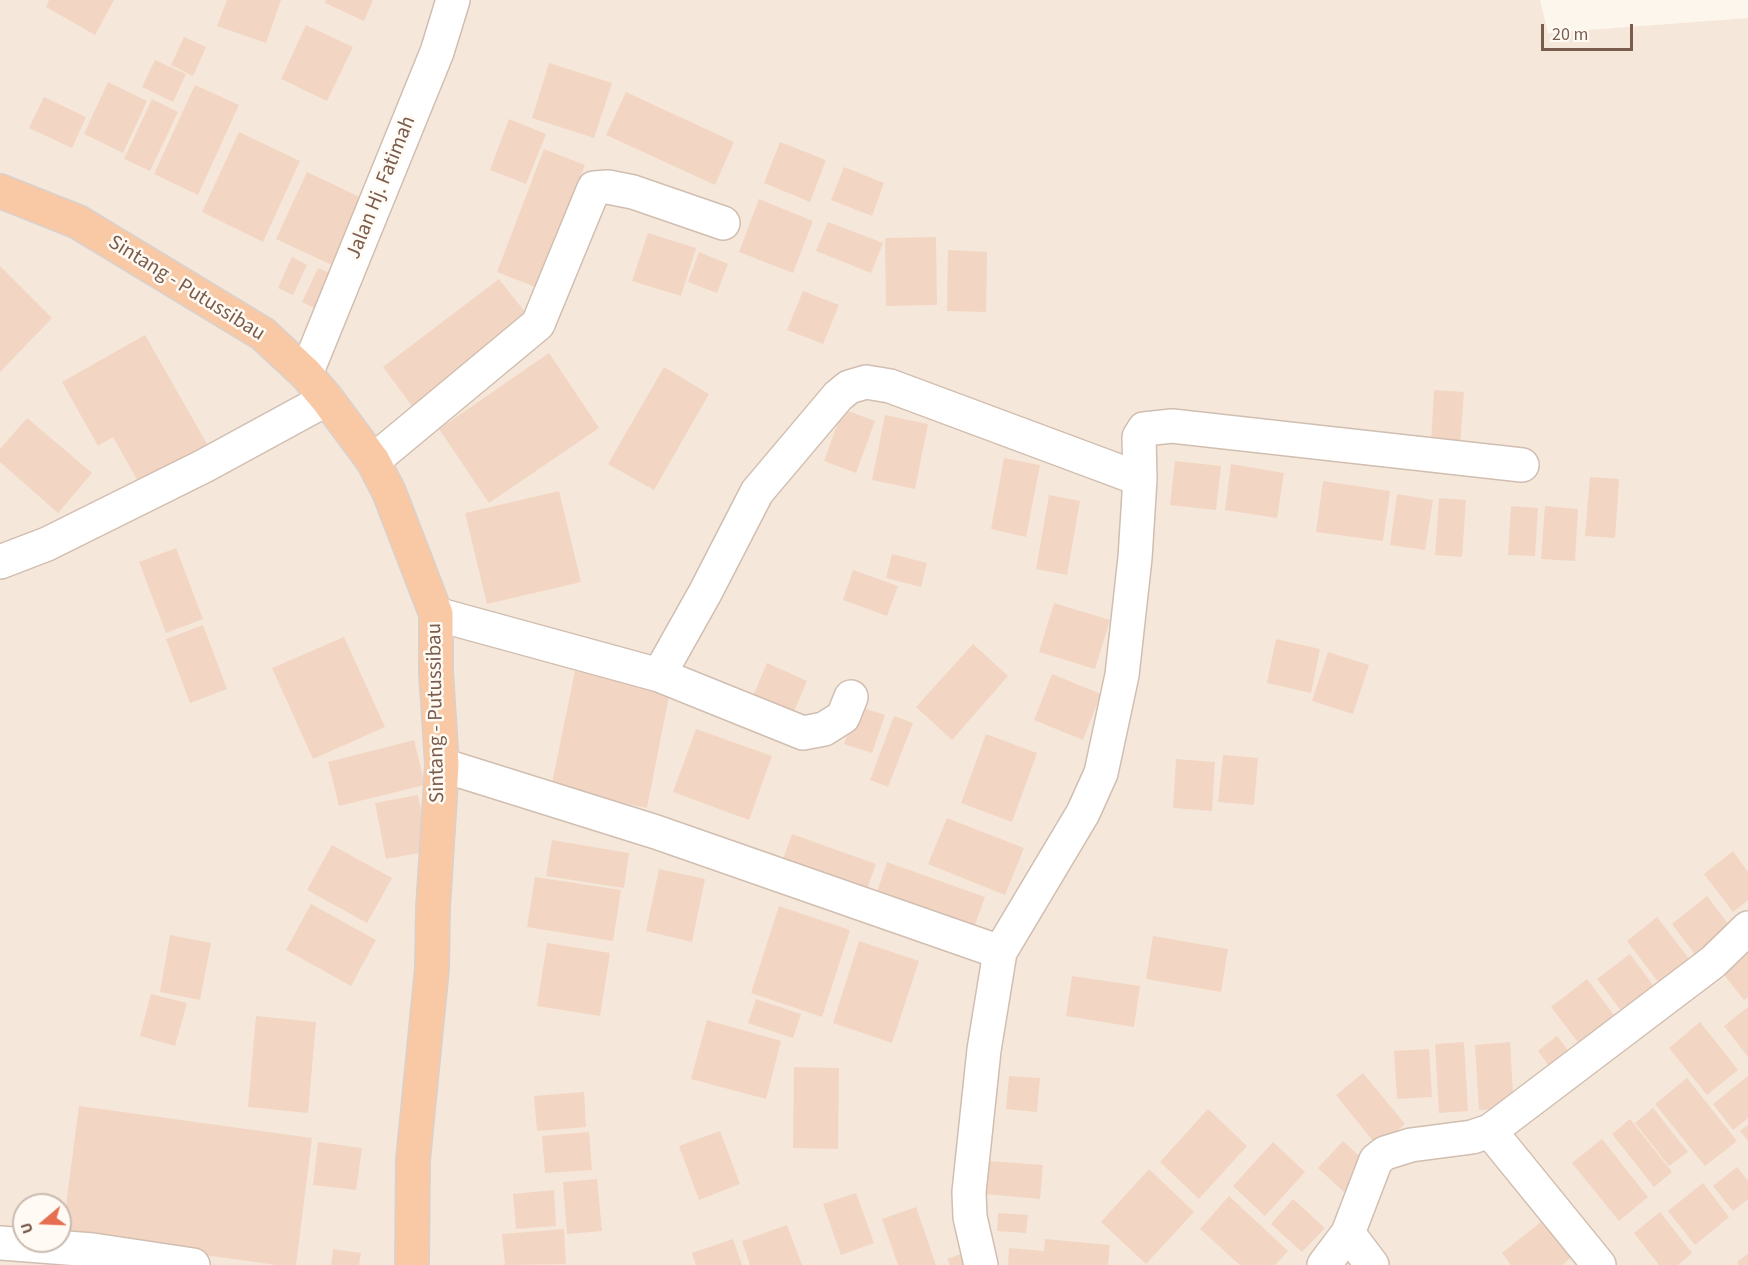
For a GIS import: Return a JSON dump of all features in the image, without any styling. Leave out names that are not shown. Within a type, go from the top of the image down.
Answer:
[{"type":"highway","name":"Sintang - Putussibau","points":[[0,191],[78,222],[206,298],[263,334],[306,374],[373,461],[389,492],[436,614],[436,672],[442,765],[433,908],[432,968],[413,1160],[412,1265]]},
{"type":"street","name":"Jalan Hj. Fatimah","points":[[306,374],[437,52],[453,0]]},
{"type":"street","points":[[373,461],[538,324],[594,188],[608,187],[633,192],[723,223]]},
{"type":"street","points":[[659,675],[757,492],[838,396],[849,387],[866,382],[890,386],[1140,479]]},
{"type":"street","points":[[0,562],[47,544],[204,466],[327,399]]},
{"type":"street","points":[[981,1265],[970,1217],[969,1192],[984,1050],[1000,952],[1083,813],[1101,773],[1122,675],[1135,558],[1140,479],[1139,436],[1144,429],[1172,426],[1522,465]]},
{"type":"street","points":[[436,614],[659,675],[803,733],[824,729],[843,717],[851,697]]},
{"type":"street","points":[[442,765],[656,832],[1000,952]]},
{"type":"street","points":[[1324,1265],[1348,1233],[1376,1160],[1385,1154],[1411,1145],[1472,1137],[1490,1131],[1713,962],[1748,928]]},
{"type":"street","points":[[1490,1131],[1599,1265]]},
{"type":"street","points":[[1348,1233],[1372,1265]]},
{"type":"street","points":[[0,1243],[93,1250],[193,1265]]},
{"type":"shaded area","points":[[0,0],[1540,0],[1548,33],[1748,18],[1748,1265],[0,1265]]},
{"type":"building","points":[[49,0],[114,0],[95,35],[46,7]]},
{"type":"building","points":[[227,0],[281,0],[266,43],[217,26]]},
{"type":"building","points":[[326,0],[373,0],[364,21],[325,3]]},
{"type":"building","points":[[306,25],[353,47],[327,101],[281,79]]},
{"type":"building","points":[[184,37],[206,47],[193,76],[171,65]]},
{"type":"building","points":[[155,60],[186,74],[173,102],[142,87]]},
{"type":"building","points":[[549,63],[612,83],[594,138],[532,118]]},
{"type":"building","points":[[108,82],[147,101],[123,153],[84,134]]},
{"type":"building","points":[[195,85],[239,105],[198,195],[154,174]]},
{"type":"building","points":[[626,92],[734,142],[715,185],[606,135]]},
{"type":"building","points":[[44,97],[86,117],[72,148],[29,128]]},
{"type":"building","points":[[152,99],[178,112],[150,171],[124,159]]},
{"type":"building","points":[[509,119],[546,134],[526,184],[490,170]]},
{"type":"building","points":[[239,132],[300,161],[263,242],[202,212]]},
{"type":"building","points":[[780,142],[826,160],[810,202],[764,183]]},
{"type":"building","points":[[544,149],[585,165],[538,288],[497,272]]},
{"type":"building","points":[[844,167],[884,183],[872,216],[831,200]]},
{"type":"building","points":[[307,172],[364,199],[334,266],[276,239]]},
{"type":"building","points":[[759,199],[813,221],[793,273],[739,252]]},
{"type":"building","points":[[828,222],[883,243],[871,273],[816,251]]},
{"type":"building","points":[[648,233],[696,248],[681,296],[632,281]]},
{"type":"building","points":[[936,237],[937,305],[886,306],[885,238]]},
{"type":"building","points":[[948,250],[987,252],[986,312],[947,311]]},
{"type":"building","points":[[699,252],[728,264],[717,293],[688,282]]},
{"type":"building","points":[[292,257],[307,265],[293,295],[278,288]]},
{"type":"building","points":[[0,266],[52,318],[0,372]]},
{"type":"building","points":[[318,268],[342,278],[326,314],[302,302]]},
{"type":"building","points":[[499,279],[532,321],[415,410],[383,367]]},
{"type":"building","points":[[803,291],[839,305],[823,344],[787,330]]},
{"type":"building","points":[[145,335],[207,444],[139,483],[113,437],[98,446],[62,382]]},
{"type":"building","points":[[549,353],[599,428],[489,503],[439,429]]},
{"type":"building","points":[[664,367],[709,394],[654,490],[608,464]]},
{"type":"building","points":[[1434,390],[1464,392],[1460,446],[1431,443]]},
{"type":"building","points":[[843,409],[875,421],[856,473],[824,461]]},
{"type":"building","points":[[885,415],[928,424],[915,489],[872,480]]},
{"type":"building","points":[[27,418],[92,473],[58,513],[0,462],[0,449]]},
{"type":"building","points":[[1004,458],[1040,465],[1026,537],[991,529]]},
{"type":"building","points":[[1175,461],[1221,466],[1216,510],[1170,505]]},
{"type":"building","points":[[1231,464],[1284,473],[1277,518],[1225,510]]},
{"type":"building","points":[[1590,477],[1619,479],[1615,538],[1585,536]]},
{"type":"building","points":[[1323,481],[1390,491],[1383,541],[1316,532]]},
{"type":"building","points":[[559,491],[581,582],[487,604],[465,513]]},
{"type":"building","points":[[1397,494],[1433,500],[1425,550],[1390,545]]},
{"type":"building","points":[[1049,495],[1080,501],[1067,575],[1036,569]]},
{"type":"building","points":[[1439,498],[1466,500],[1462,557],[1435,555]]},
{"type":"building","points":[[1511,506],[1538,508],[1535,556],[1508,555]]},
{"type":"building","points":[[1545,506],[1578,509],[1575,561],[1541,559]]},
{"type":"building","points":[[176,548],[203,619],[166,633],[139,562]]},
{"type":"building","points":[[892,554],[927,563],[921,587],[886,578]]},
{"type":"building","points":[[853,570],[898,586],[887,616],[843,600]]},
{"type":"building","points":[[1054,603],[1110,620],[1095,669],[1039,652]]},
{"type":"building","points":[[203,625],[227,689],[190,703],[166,639]]},
{"type":"building","points":[[344,637],[385,727],[313,759],[272,668]]},
{"type":"building","points":[[1276,639],[1320,649],[1311,693],[1267,683]]},
{"type":"building","points":[[973,644],[1008,676],[952,740],[916,707]]},
{"type":"building","points":[[1328,652],[1369,665],[1353,714],[1312,701]]},
{"type":"building","points":[[767,663],[807,681],[792,716],[752,699]]},
{"type":"building","points":[[575,671],[670,691],[647,808],[551,788]]},
{"type":"building","points":[[1052,674],[1101,694],[1083,740],[1034,720]]},
{"type":"building","points":[[857,706],[885,715],[872,753],[844,744]]},
{"type":"building","points":[[894,716],[913,723],[888,787],[870,780]]},
{"type":"building","points":[[696,729],[772,756],[749,820],[673,792]]},
{"type":"building","points":[[986,734],[1037,753],[1012,822],[961,803]]},
{"type":"building","points":[[414,740],[425,785],[339,806],[328,762]]},
{"type":"building","points":[[1223,755],[1258,758],[1254,805],[1218,802]]},
{"type":"building","points":[[1176,759],[1215,762],[1212,811],[1173,808]]},
{"type":"building","points":[[418,795],[429,851],[386,859],[375,803]]},
{"type":"building","points":[[947,818],[1024,848],[1005,895],[928,864]]},
{"type":"building","points":[[792,834],[876,864],[862,903],[778,873]]},
{"type":"building","points":[[552,840],[629,853],[624,888],[546,876]]},
{"type":"building","points":[[332,845],[392,878],[367,923],[307,890]]},
{"type":"building","points":[[1733,851],[1748,872],[1748,900],[1733,912],[1704,874]]},
{"type":"building","points":[[887,862],[985,897],[970,938],[873,904]]},
{"type":"building","points":[[659,869],[705,879],[692,942],[646,931]]},
{"type":"building","points":[[535,877],[621,890],[613,941],[527,927]]},
{"type":"building","points":[[1707,896],[1732,929],[1697,957],[1672,924]]},
{"type":"building","points":[[311,904],[376,940],[351,986],[286,950]]},
{"type":"building","points":[[779,906],[850,930],[822,1017],[751,993]]},
{"type":"building","points":[[1657,917],[1693,964],[1662,987],[1627,941]]},
{"type":"building","points":[[170,935],[211,943],[200,1000],[160,992]]},
{"type":"building","points":[[1153,936],[1228,949],[1221,992],[1146,979]]},
{"type":"building","points":[[859,941],[919,961],[892,1043],[833,1023]]},
{"type":"building","points":[[547,943],[610,953],[600,1016],[537,1006]]},
{"type":"building","points":[[1748,950],[1748,997],[1744,1000],[1721,971]]},
{"type":"building","points":[[1630,954],[1655,988],[1623,1013],[1597,979]]},
{"type":"building","points":[[1072,976],[1140,986],[1134,1027],[1066,1016]]},
{"type":"building","points":[[1587,979],[1619,1022],[1584,1050],[1551,1007]]},
{"type":"building","points":[[151,994],[187,1003],[175,1046],[140,1036]]},
{"type":"building","points":[[756,999],[801,1014],[793,1038],[748,1023]]},
{"type":"building","points":[[1748,1007],[1748,1057],[1724,1026]]},
{"type":"building","points":[[256,1016],[316,1022],[308,1113],[248,1107]]},
{"type":"building","points":[[707,1020],[781,1041],[766,1099],[691,1079]]},
{"type":"building","points":[[1700,1022],[1738,1070],[1707,1095],[1669,1048]]},
{"type":"building","points":[[1557,1036],[1577,1062],[1557,1077],[1538,1051]]},
{"type":"building","points":[[1464,1042],[1468,1111],[1439,1113],[1435,1044]]},
{"type":"building","points":[[1510,1042],[1514,1108],[1479,1110],[1475,1045]]},
{"type":"building","points":[[1429,1049],[1432,1097],[1397,1099],[1394,1051]]},
{"type":"building","points":[[794,1067],[839,1068],[838,1149],[793,1148]]},
{"type":"building","points":[[1363,1073],[1405,1124],[1378,1147],[1336,1095]]},
{"type":"building","points":[[1009,1076],[1040,1078],[1037,1112],[1006,1109]]},
{"type":"building","points":[[1748,1076],[1748,1118],[1733,1130],[1713,1104]]},
{"type":"building","points":[[1687,1078],[1737,1141],[1705,1166],[1655,1104]]},
{"type":"building","points":[[584,1092],[586,1127],[537,1131],[534,1096]]},
{"type":"building","points":[[79,1106],[312,1138],[296,1265],[276,1265],[72,1236],[72,1193],[68,1193]]},
{"type":"building","points":[[1653,1108],[1688,1152],[1669,1166],[1635,1123]]},
{"type":"building","points":[[1208,1109],[1247,1146],[1199,1199],[1160,1162]]},
{"type":"building","points":[[1630,1119],[1672,1172],[1654,1187],[1612,1134]]},
{"type":"building","points":[[1748,1125],[1748,1141],[1740,1131]]},
{"type":"building","points":[[720,1131],[740,1184],[699,1200],[679,1146]]},
{"type":"building","points":[[589,1132],[592,1170],[545,1173],[542,1136]]},
{"type":"building","points":[[1602,1139],[1648,1197],[1619,1221],[1572,1163]]},
{"type":"building","points":[[1343,1141],[1369,1165],[1344,1192],[1318,1168]]},
{"type":"building","points":[[318,1142],[362,1148],[356,1190],[313,1185]]},
{"type":"building","points":[[1273,1142],[1305,1172],[1265,1216],[1233,1186]]},
{"type":"building","points":[[988,1161],[1043,1165],[1040,1199],[985,1194]]},
{"type":"building","points":[[1737,1167],[1748,1181],[1748,1199],[1733,1211],[1713,1186]]},
{"type":"building","points":[[1149,1169],[1194,1212],[1146,1264],[1101,1222]]},
{"type":"building","points":[[597,1179],[602,1231],[567,1234],[563,1182]]},
{"type":"building","points":[[1703,1183],[1729,1217],[1695,1245],[1668,1211]]},
{"type":"building","points":[[554,1190],[556,1226],[516,1229],[513,1194]]},
{"type":"building","points":[[856,1193],[874,1243],[841,1255],[823,1204]]},
{"type":"building","points":[[1229,1196],[1288,1251],[1275,1265],[1240,1265],[1200,1229]]},
{"type":"building","points":[[1293,1199],[1325,1228],[1302,1252],[1271,1224]]},
{"type":"building","points":[[916,1207],[936,1265],[898,1265],[882,1219]]},
{"type":"building","points":[[1660,1212],[1692,1253],[1678,1265],[1659,1265],[1634,1233]]},
{"type":"building","points":[[998,1213],[1028,1215],[1026,1233],[997,1231]]},
{"type":"building","points":[[1552,1213],[1581,1249],[1562,1265],[1511,1265],[1502,1253]]},
{"type":"building","points":[[787,1225],[802,1265],[750,1265],[742,1241]]},
{"type":"building","points":[[564,1229],[566,1264],[505,1265],[502,1234]]},
{"type":"building","points":[[733,1239],[742,1265],[696,1265],[692,1253]]},
{"type":"building","points":[[1045,1239],[1110,1245],[1108,1265],[1008,1265],[1009,1248],[1044,1251]]},
{"type":"building","points":[[333,1249],[361,1253],[359,1265],[331,1265]]},
{"type":"building","points":[[969,1251],[975,1265],[950,1265],[947,1259]]},
{"type":"building","points":[[1748,1254],[1748,1265],[1739,1265],[1737,1262]]}]
